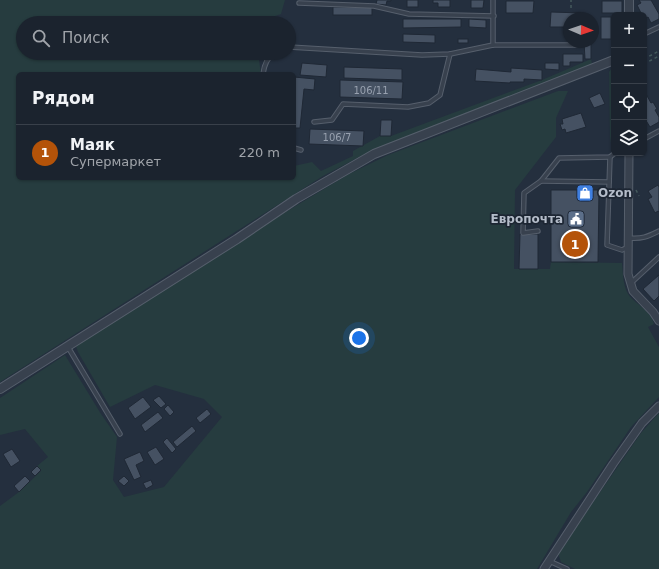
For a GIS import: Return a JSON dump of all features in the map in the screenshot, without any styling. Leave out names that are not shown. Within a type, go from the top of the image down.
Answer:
[{"type":"street","points":[[629,0],[629,12]]},
{"type":"street","points":[[0,389],[237,239],[296,199],[374,154],[611,61]]},
{"type":"street","points":[[629,156],[628,274],[633,292],[658,319]]},
{"type":"street","points":[[544,569],[642,423],[659,406]]},
{"type":"lane","points":[[493,0],[493,45]]},
{"type":"lane","points":[[299,3],[374,6],[409,14],[494,16]]},
{"type":"lane","points":[[647,33],[659,27]]},
{"type":"lane","points":[[296,47],[422,55],[450,54],[493,45],[563,45]]},
{"type":"lane","points":[[314,122],[332,120],[343,104],[408,107],[429,103],[440,96],[450,54]]},
{"type":"lane","points":[[264,72],[264,67],[268,60]]},
{"type":"lane","points":[[647,137],[659,131]]},
{"type":"lane","points":[[296,149],[301,150]]},
{"type":"lane","points":[[538,231],[523,233],[524,193],[541,181],[559,158],[610,157],[607,245],[622,250],[628,247]]},
{"type":"lane","points":[[541,181],[609,182]]},
{"type":"lane","points":[[629,238],[641,239],[659,231]]},
{"type":"lane","points":[[630,284],[659,257]]},
{"type":"lane","points":[[68,347],[120,434]]},
{"type":"lane","points":[[548,561],[567,569]]},
{"type":"path","points":[[570,8],[571,0]]},
{"type":"path","points":[[647,57],[659,51]]},
{"type":"path","points":[[647,62],[659,56]]},
{"type":"green space","points":[[0,0],[285,0],[281,14],[275,16],[16,16],[16,60],[259,60],[261,72],[16,72],[16,180],[296,180],[296,166],[312,162],[321,171],[353,156],[353,151],[380,136],[391,136],[542,80],[591,59],[592,64],[365,154],[323,176],[0,382]]},
{"type":"green space","points":[[611,69],[611,143],[610,137],[609,72]]},
{"type":"green space","points":[[558,91],[568,91],[556,118],[556,137],[515,190],[514,269],[550,269],[551,262],[622,263],[624,282],[627,292],[633,300],[649,314],[654,324],[648,327],[659,347],[659,397],[631,427],[587,492],[571,512],[537,569],[0,569],[0,506],[19,492],[41,471],[37,466],[48,457],[25,429],[0,435],[0,398],[65,355],[117,437],[113,480],[124,497],[164,487],[222,417],[204,399],[155,385],[110,407],[76,346],[279,216],[349,174],[388,155]]},
{"type":"green space","points":[[659,413],[659,569],[575,569],[561,562],[558,553],[641,433]]},
{"type":"building","points":[[377,0],[391,1],[387,1],[386,5],[376,4]]},
{"type":"building","points":[[407,0],[418,0],[418,7],[407,7]]},
{"type":"building","points":[[433,0],[450,0],[450,7],[438,7],[438,3],[433,3]]},
{"type":"building","points":[[471,0],[484,0],[483,8],[471,8]]},
{"type":"building","points":[[639,0],[651,0],[659,14],[659,19],[651,23],[647,18],[647,12],[640,12],[637,5],[641,3]]},
{"type":"building","points":[[506,1],[534,1],[533,13],[506,13]]},
{"type":"building","points":[[602,1],[622,1],[622,12],[602,13]]},
{"type":"building","points":[[333,7],[372,7],[372,15],[333,15]]},
{"type":"building","points":[[551,12],[563,12],[563,27],[550,27]]},
{"type":"building","points":[[601,17],[611,17],[611,39],[601,39]]},
{"type":"building","points":[[403,19],[461,19],[461,27],[403,28]]},
{"type":"building","points":[[469,19],[486,20],[486,28],[469,27]]},
{"type":"building","points":[[403,34],[435,35],[435,43],[403,42]]},
{"type":"building","points":[[458,39],[468,39],[468,43],[458,43]]},
{"type":"building","points":[[584,48],[591,48],[591,59],[585,59]]},
{"type":"building","points":[[563,54],[583,54],[583,62],[570,62],[570,66],[563,66]]},
{"type":"building","points":[[302,63],[327,65],[326,77],[300,75]]},
{"type":"building","points":[[545,63],[559,63],[559,70],[545,69]]},
{"type":"building","points":[[344,67],[402,69],[402,80],[344,78]]},
{"type":"building","points":[[511,68],[542,70],[542,80],[524,79],[524,82],[510,83],[475,81],[476,69],[511,72]]},
{"type":"building","points":[[296,77],[315,79],[314,90],[304,89],[300,128],[296,128]]},
{"type":"building","points":[[340,80],[403,82],[402,99],[340,97]]},
{"type":"building","points":[[600,93],[605,104],[594,108],[589,98]]},
{"type":"building","points":[[647,96],[657,109],[655,110],[659,117],[659,122],[650,127],[647,122]]},
{"type":"building","points":[[581,113],[586,127],[566,133],[565,129],[562,130],[560,124],[563,124],[562,119]]},
{"type":"building","points":[[381,120],[392,120],[391,136],[380,136]]},
{"type":"building","points":[[310,129],[364,131],[363,146],[309,144]]},
{"type":"building","points":[[658,185],[659,212],[658,211],[655,213],[648,199],[652,197],[648,191]]},
{"type":"building","points":[[551,190],[599,190],[598,262],[551,262]]},
{"type":"building","points":[[520,234],[538,234],[538,269],[519,269]]},
{"type":"building","points":[[659,275],[659,296],[654,301],[643,289]]},
{"type":"building","points":[[159,396],[166,404],[161,408],[153,400]]},
{"type":"building","points":[[143,397],[151,407],[135,419],[128,408]]},
{"type":"building","points":[[168,405],[174,412],[170,416],[164,409]]},
{"type":"building","points":[[207,409],[211,414],[200,423],[196,418]]},
{"type":"building","points":[[158,412],[163,418],[145,432],[141,425]]},
{"type":"building","points":[[192,426],[196,431],[177,447],[173,442]]},
{"type":"building","points":[[167,438],[176,449],[172,453],[163,442]]},
{"type":"building","points":[[156,447],[164,459],[155,465],[147,452]]},
{"type":"building","points":[[12,449],[20,461],[11,467],[3,454]]},
{"type":"building","points":[[140,452],[144,461],[136,465],[141,477],[134,480],[124,459]]},
{"type":"building","points":[[37,466],[41,470],[35,476],[31,472]]},
{"type":"building","points":[[25,476],[30,481],[19,492],[14,486]]},
{"type":"building","points":[[124,476],[129,481],[124,486],[118,481]]},
{"type":"building","points":[[151,480],[153,485],[146,489],[143,483]]},
{"type":"place","name":"Ozon","points":[[585,193]]},
{"type":"place","name":"Европочта","points":[[576,219]]},
{"type":"place","name":"Маяк","points":[[575,244]]}]
